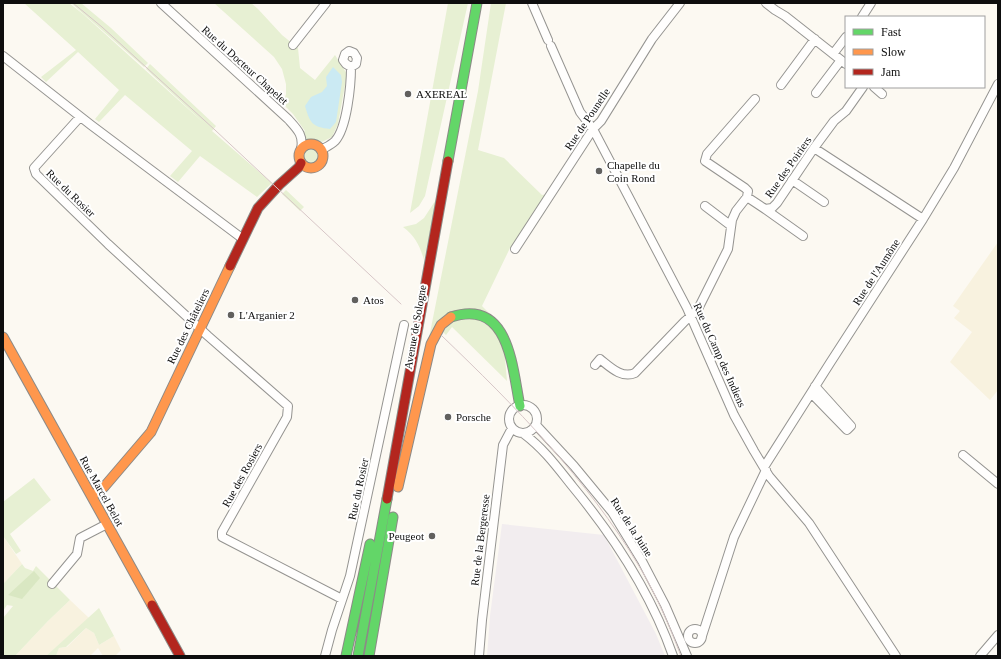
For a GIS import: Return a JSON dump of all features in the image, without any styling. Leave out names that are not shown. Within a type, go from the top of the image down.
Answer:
[{"type":"main road","name":"Avenue de Sologne","points":[[358,656],[430,269],[477,3]]},
{"type":"main road","name":"Avenue de Sologne","points":[[368,656],[485,3]]},
{"type":"main road","points":[[311,144],[318,146],[321,150],[323,160],[317,167],[307,168],[301,164],[298,156],[304,146],[311,144]]},
{"type":"main road","name":"Rue des Châteliers","points":[[92,496],[104,487],[151,432],[258,208],[301,164]]},
{"type":"main road","points":[[346,656],[430,269]]},
{"type":"main road","points":[[398,487],[431,344],[443,323],[456,315],[466,313],[480,315],[490,320],[500,330],[506,340],[520,406]]},
{"type":"main road","name":"Rue Marcel Belot","points":[[3,337],[180,656]]},
{"type":"main road","points":[[372,656],[376,617]]},
{"type":"street","name":"Rue du Docteur Chapelet","points":[[161,3],[288,119],[300,132],[302,143],[301,149]]},
{"type":"street","points":[[293,45],[326,3]]},
{"type":"street","name":"Rue du Camp des Indiens","points":[[532,3],[580,112],[593,129],[691,316],[734,415],[765,469],[809,523],[896,656]]},
{"type":"street","name":"Rue de Pounelle","points":[[515,249],[593,129],[601,121],[652,39],[680,3]]},
{"type":"street","points":[[766,3],[844,62],[816,93]]},
{"type":"street","points":[[863,16],[871,3]]},
{"type":"street","points":[[833,54],[845,38]]},
{"type":"street","points":[[781,85],[815,39]]},
{"type":"street","points":[[3,56],[80,117],[243,239]]},
{"type":"street","points":[[321,150],[330,145],[339,135],[345,119],[351,81],[351,67]]},
{"type":"street","name":"Rue de l'Aumône","points":[[701,639],[734,537],[765,469],[813,390],[954,168],[998,84]]},
{"type":"street","name":"Rue des Poiriers","points":[[595,365],[600,359],[620,373],[630,375],[635,373],[698,309],[728,248],[730,225],[736,211],[747,197],[764,209],[772,208],[778,203],[814,148],[834,121],[846,110],[862,88]]},
{"type":"street","points":[[876,88],[882,94]]},
{"type":"street","points":[[747,197],[748,191],[745,188],[705,161],[707,154],[755,98]]},
{"type":"street","name":"Rue du Rosier","points":[[80,117],[34,168],[36,174],[108,244],[201,329]]},
{"type":"street","points":[[814,148],[923,219]]},
{"type":"street","points":[[792,180],[824,202]]},
{"type":"street","points":[[705,206],[730,225]]},
{"type":"street","points":[[764,209],[803,236]]},
{"type":"street","name":"Rue du Rosier","points":[[324,656],[350,576],[404,325]]},
{"type":"street","name":"Rue des Rosiers","points":[[201,329],[288,406],[287,417],[222,532],[222,537],[342,599]]},
{"type":"street","points":[[813,390],[851,426],[847,430],[813,390]]},
{"type":"street","points":[[520,406],[528,406],[537,416],[536,425],[524,434],[515,431],[509,420],[510,415],[515,408],[520,406]]},
{"type":"street","name":"Rue de la Juine","points":[[536,425],[574,466],[612,512],[642,561],[665,605],[687,656]]},
{"type":"street","name":"Rue de la Bergeresse","points":[[479,656],[503,445],[512,428]]},
{"type":"street","name":"Rue de la Juine","points":[[524,434],[542,449],[610,533],[628,562],[657,616],[673,656]]},
{"type":"street","points":[[963,456],[998,484]]},
{"type":"street","points":[[52,584],[77,554],[80,538],[107,524]]},
{"type":"street","points":[[980,656],[998,634]]},
{"type":"shaded area","points":[[998,242],[998,390],[990,400],[950,362],[972,332],[954,318],[960,311],[953,306]]},
{"type":"shaded area","points":[[502,524],[604,535],[656,634],[665,656],[487,656],[490,616]]},
{"type":"shaded area","points":[[3,536],[22,564],[3,584]]},
{"type":"shaded area","points":[[70,600],[89,618],[46,656],[15,656],[48,621]]},
{"type":"shaded area","points":[[86,628],[94,633],[99,645],[114,636],[121,650],[115,656],[103,656],[98,648],[90,656],[56,656],[59,648],[67,647]]},
{"type":"green space","points":[[24,3],[69,3],[206,125],[146,69],[150,64],[216,126],[212,131],[272,183],[257,197],[200,156],[178,182],[170,176],[192,151],[125,95],[99,122],[95,119],[119,90],[78,52],[46,82],[41,77],[76,50]]},
{"type":"green space","points":[[71,3],[81,3],[111,28],[148,63],[144,67]]},
{"type":"green space","points":[[214,3],[251,3],[282,35],[298,48],[300,68],[315,80],[335,55],[347,74],[338,124],[332,137],[322,142],[312,140],[306,141],[303,133],[305,131],[293,114],[283,104],[286,94],[286,84],[282,69],[274,57]]},
{"type":"green space","points":[[448,3],[468,3],[425,196],[419,206],[410,213]]},
{"type":"green space","points":[[491,3],[506,3],[478,150],[504,158],[542,195],[547,194],[510,248],[482,306],[492,316],[471,309],[429,338],[478,91]]},
{"type":"green space","points":[[311,149],[316,151],[318,156],[316,161],[311,163],[306,161],[304,156],[306,151]]},
{"type":"green space","points":[[286,190],[304,207],[300,211],[282,194]]},
{"type":"green space","points":[[437,198],[424,260],[421,250],[411,234],[403,227],[416,224],[424,218]]},
{"type":"green space","points":[[475,318],[497,331],[504,347],[507,381],[452,327],[446,335],[443,332],[450,322]]},
{"type":"green space","points":[[34,478],[51,500],[10,534],[21,551],[16,554],[3,536],[3,502]]},
{"type":"green space","points":[[22,564],[25,568],[33,571],[36,566],[70,600],[15,656],[3,656],[3,618],[13,606],[7,605],[3,611],[3,584]]},
{"type":"green space","points":[[34,571],[40,578],[22,599],[8,595]]},
{"type":"green space","points":[[99,608],[114,636],[99,645],[94,633],[86,628],[66,647],[59,648],[56,656],[46,656]]},
{"type":"water","points":[[333,67],[341,75],[342,82],[336,122],[330,129],[315,125],[310,120],[305,106],[311,97],[322,92],[327,86],[326,77]]},
{"type":"tram line","points":[[73,3],[102,27],[215,130],[401,304]]},
{"type":"tram line","points":[[442,336],[523,417],[573,473],[597,503],[639,566],[662,610],[681,656]]},
{"type":"traffic: fast","points":[[448,161],[477,3]]},
{"type":"traffic: fast","points":[[451,317],[471,314],[486,318],[497,327],[505,340],[510,356],[520,406]]},
{"type":"traffic: fast","points":[[358,656],[387,499]]},
{"type":"traffic: fast","points":[[369,656],[393,517]]},
{"type":"traffic: fast","points":[[346,656],[370,544]]},
{"type":"traffic: slow","points":[[311,144],[320,147],[323,156],[320,165],[311,168],[302,165],[299,156],[302,147],[311,144]]},
{"type":"traffic: slow","points":[[92,496],[104,487],[151,432],[230,266]]},
{"type":"traffic: slow","points":[[398,487],[431,344],[441,325],[451,317]]},
{"type":"traffic: slow","points":[[3,337],[152,605]]},
{"type":"traffic: jam","points":[[387,499],[448,161]]},
{"type":"traffic: jam","points":[[230,266],[258,208],[279,185],[299,167],[301,163]]},
{"type":"traffic: jam","points":[[152,605],[180,656]]},
{"type":"place","name":"AXEREAL","points":[[408,94]]},
{"type":"place","name":"Chapelle du Coin Rond","points":[[599,171]]},
{"type":"place","name":"Atos","points":[[355,300]]},
{"type":"place","name":"L'Arganier 2","points":[[231,315]]},
{"type":"place","name":"Porsche","points":[[448,417]]},
{"type":"place","name":"Peugeot","points":[[432,536]]}]
